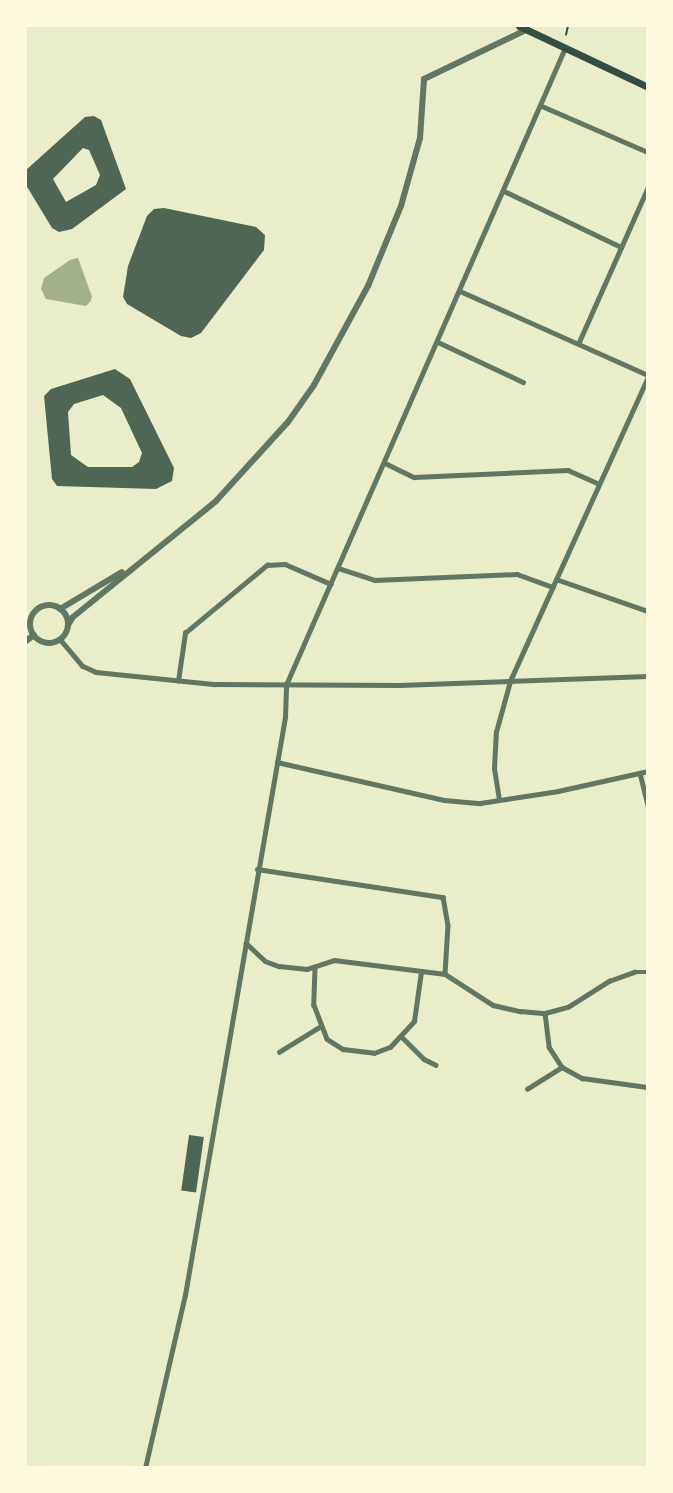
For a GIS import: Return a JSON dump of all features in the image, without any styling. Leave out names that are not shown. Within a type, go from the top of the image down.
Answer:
[{"type":"main road","points":[[519,26],[648,87]]},
{"type":"street","points":[[143,560],[60,609],[48,606],[35,612],[31,621],[34,635],[48,643],[60,639],[73,617],[189,525],[255,460],[297,410],[340,342],[368,285],[407,186],[420,138],[424,79],[526,30]]},
{"type":"street","points":[[145,1467],[185,1295],[285,717],[286,686],[542,106],[565,48]]},
{"type":"street","points":[[542,106],[648,152]]},
{"type":"street","points":[[579,342],[648,187]]},
{"type":"street","points":[[504,191],[621,247]]},
{"type":"street","points":[[460,291],[579,342],[648,376],[510,681],[496,732],[495,768],[500,800]]},
{"type":"street","points":[[438,342],[524,382]]},
{"type":"street","points":[[385,463],[414,477],[568,470],[599,484]]},
{"type":"street","points":[[178,681],[181,644],[189,628],[267,565],[285,564],[331,584]]},
{"type":"street","points":[[339,568],[374,580],[517,574],[553,586]]},
{"type":"street","points":[[556,579],[648,611]]},
{"type":"street","points":[[60,609],[68,625]]},
{"type":"street","points":[[26,641],[34,635]]},
{"type":"street","points":[[60,639],[84,666],[96,672],[178,681],[286,686],[648,676]]},
{"type":"street","points":[[277,762],[444,800],[500,800],[648,771]]},
{"type":"street","points":[[640,773],[648,806]]},
{"type":"street","points":[[257,869],[443,897],[448,925],[445,974]]},
{"type":"street","points":[[246,943],[272,963],[315,968],[334,960],[445,974],[493,1005],[544,1013],[568,1007],[609,981],[634,972],[648,972]]},
{"type":"street","points":[[315,968],[314,1005],[327,1039],[343,1049],[381,1052],[402,1037],[414,1021],[421,972]]},
{"type":"street","points":[[544,1013],[549,1047],[562,1066],[582,1078],[648,1088]]},
{"type":"street","points":[[279,1052],[321,1026]]},
{"type":"street","points":[[402,1037],[424,1059],[436,1065]]},
{"type":"street","points":[[527,1089],[562,1066]]},
{"type":"path","points":[[566,35],[568,26]]},
{"type":"shaded area","points":[[78,258],[92,297],[90,302],[86,306],[46,299],[41,289],[44,278],[70,260]]},
{"type":"building","points":[[94,116],[101,120],[126,189],[72,229],[59,232],[52,228],[26,185],[26,170],[85,117]],"holes":[[[83,148],[89,150],[100,175],[96,185],[66,202],[53,179]]]},
{"type":"building","points":[[164,208],[256,227],[265,235],[264,250],[201,333],[191,338],[181,336],[127,304],[123,297],[128,266],[147,216],[154,209]]},
{"type":"building","points":[[115,369],[130,379],[174,468],[172,481],[156,489],[57,486],[52,479],[44,396],[51,389]],"holes":[[[103,395],[121,408],[142,453],[139,462],[132,467],[88,467],[71,455],[68,412],[74,404]]]},
{"type":"building","points":[[189,1135],[204,1137],[196,1193],[181,1190]]}]
